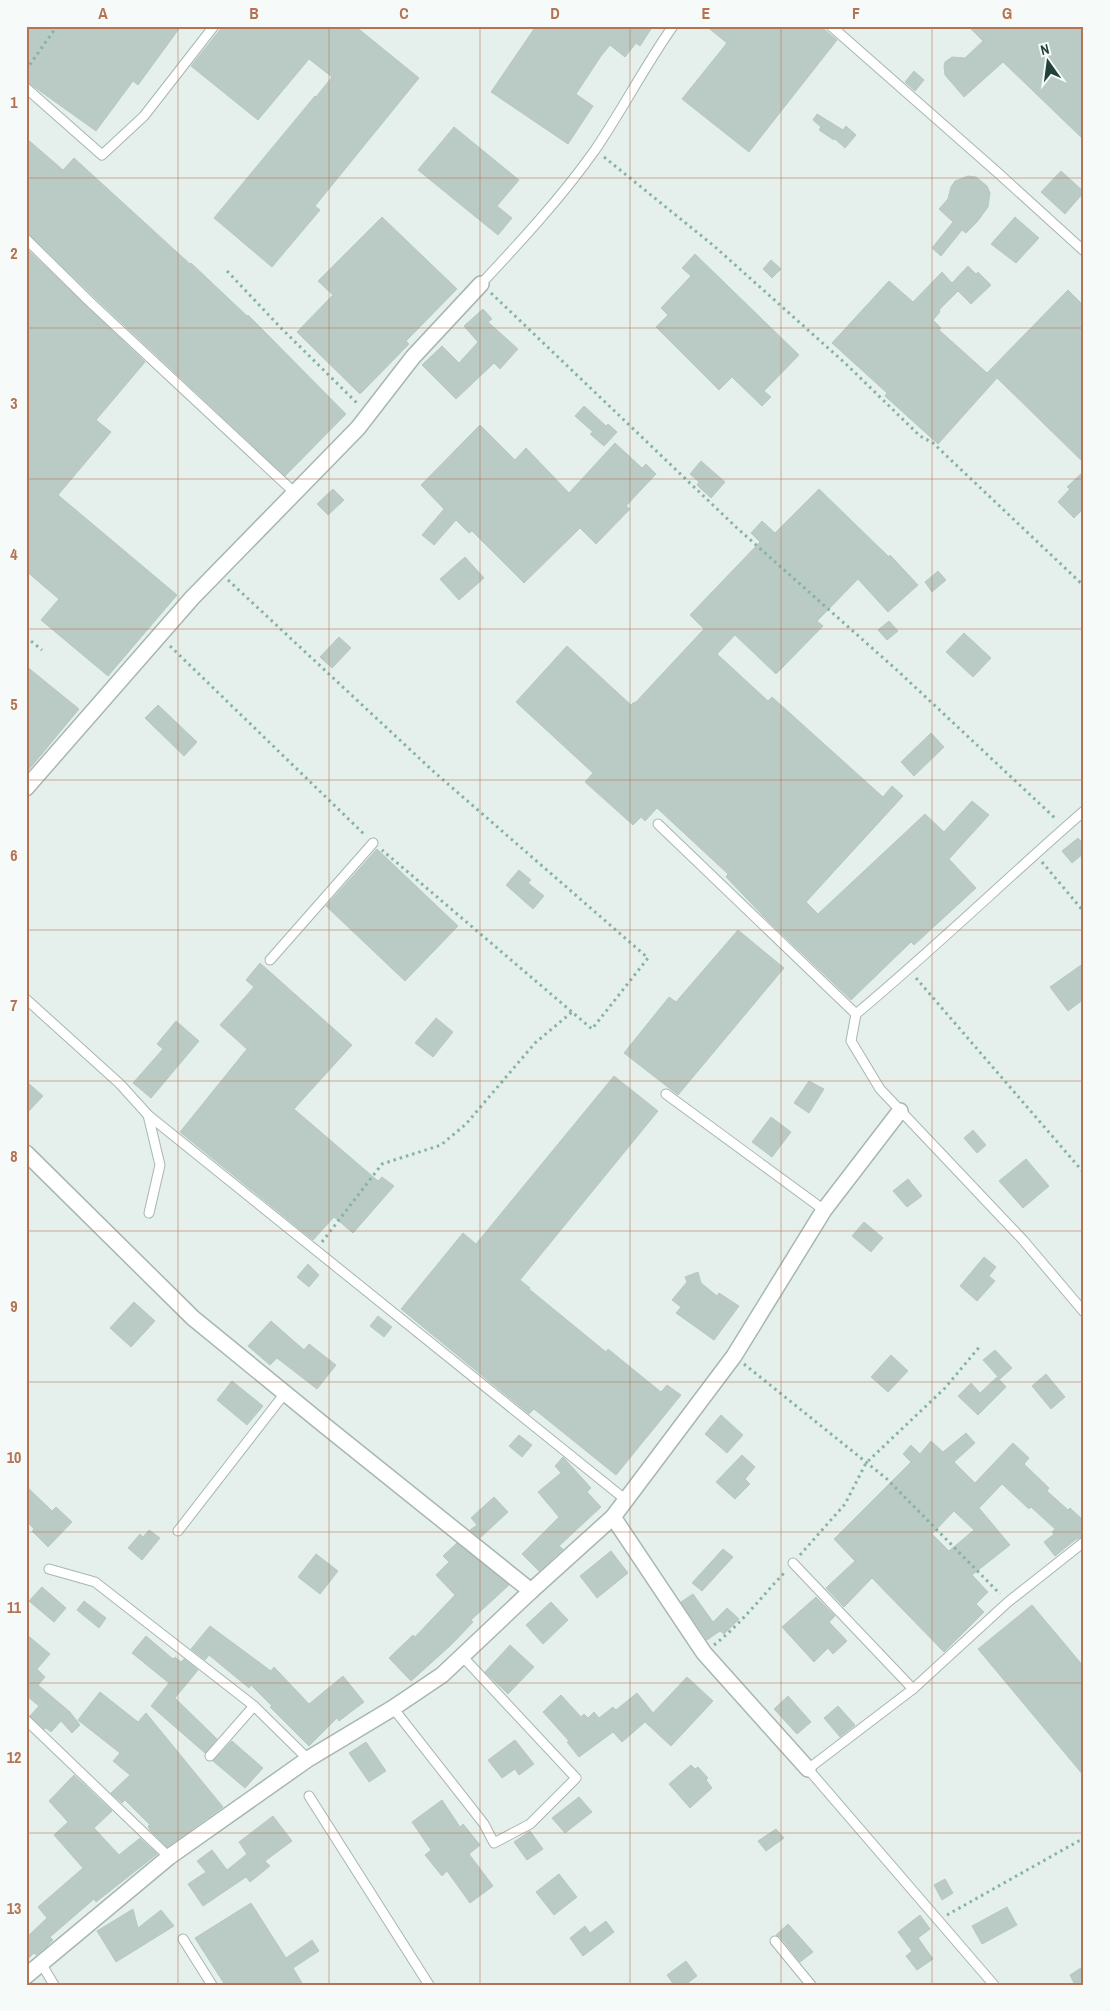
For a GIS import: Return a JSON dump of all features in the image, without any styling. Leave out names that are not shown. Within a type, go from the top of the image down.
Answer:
[{"type":"street","points":[[26,788],[192,598],[358,428],[413,357],[481,284]]},
{"type":"street","points":[[26,1976],[169,1858],[308,1759],[393,1708],[442,1675],[531,1590],[613,1517],[734,1356],[824,1210],[900,1111]]},
{"type":"street","points":[[26,1153],[193,1318],[531,1590]]},
{"type":"street","points":[[613,1517],[704,1653],[808,1769]]},
{"type":"lane","points":[[26,88],[102,155],[144,116],[214,26]]},
{"type":"lane","points":[[481,284],[542,218],[595,149],[672,26]]},
{"type":"lane","points":[[831,26],[1084,251]]},
{"type":"lane","points":[[26,239],[90,302],[295,493]]},
{"type":"lane","points":[[1084,811],[909,970],[856,1014],[851,1041],[880,1089],[1023,1240],[1084,1312]]},
{"type":"lane","points":[[658,824],[856,1014]]},
{"type":"lane","points":[[270,960],[374,843]]},
{"type":"lane","points":[[26,999],[120,1084],[148,1115],[626,1500]]},
{"type":"lane","points":[[666,1094],[824,1210]]},
{"type":"lane","points":[[148,1115],[160,1165],[149,1213]]},
{"type":"lane","points":[[178,1531],[285,1393]]},
{"type":"lane","points":[[994,1985],[808,1769],[912,1689],[1008,1602],[1084,1542]]},
{"type":"lane","points":[[793,1563],[912,1689]]},
{"type":"lane","points":[[49,1569],[95,1582],[254,1706],[308,1759]]},
{"type":"lane","points":[[393,1708],[484,1824],[494,1843],[530,1824],[576,1778],[462,1656]]},
{"type":"lane","points":[[210,1756],[254,1706]]},
{"type":"lane","points":[[26,1720],[169,1858]]},
{"type":"lane","points":[[309,1796],[429,1985]]},
{"type":"lane","points":[[183,1939],[212,1985]]},
{"type":"lane","points":[[775,1941],[810,1985]]},
{"type":"lane","points":[[41,1963],[54,1985]]},
{"type":"path","points":[[26,70],[57,26]]},
{"type":"path","points":[[595,149],[714,246],[846,364],[920,436],[933,443],[1084,586]]},
{"type":"path","points":[[227,271],[281,328],[369,414]]},
{"type":"path","points":[[481,284],[737,528],[899,672],[1065,827]]},
{"type":"path","points":[[218,572],[433,771],[648,958],[592,1029]]},
{"type":"path","points":[[26,637],[42,650]]},
{"type":"path","points":[[1035,854],[1084,912]]},
{"type":"path","points":[[909,970],[1084,1173]]},
{"type":"path","points":[[315,1251],[382,1164],[441,1145],[466,1124],[535,1043],[572,1012]]},
{"type":"path","points":[[704,1653],[735,1629],[756,1602],[845,1504],[866,1464],[945,1388],[981,1346]]},
{"type":"path","points":[[734,1356],[866,1464],[888,1479],[1008,1602]]},
{"type":"path","points":[[939,1920],[1084,1838]]},
{"type":"building","points":[[26,26],[181,26],[138,85],[133,81],[96,131],[26,81]]},
{"type":"building","points":[[223,26],[355,26],[419,78],[315,206],[320,210],[272,267],[214,218],[332,77],[309,59],[258,120],[191,66]]},
{"type":"building","points":[[536,26],[653,26],[640,46],[636,43],[625,57],[610,45],[601,56],[576,94],[593,106],[568,144],[491,92]]},
{"type":"building","points":[[706,26],[820,26],[837,40],[749,152],[682,99],[727,43]]},
{"type":"building","points":[[968,26],[1084,26],[1084,140],[1003,62],[964,97],[945,75],[944,66],[945,62],[952,57],[965,58],[983,41]]},
{"type":"building","points":[[914,71],[924,80],[915,91],[905,82]]},
{"type":"building","points":[[817,114],[843,130],[846,126],[856,135],[845,148],[834,138],[834,140],[819,130],[821,127],[813,120]]},
{"type":"building","points":[[454,127],[519,180],[497,206],[512,218],[498,235],[418,170]]},
{"type":"building","points":[[26,138],[63,170],[74,158],[248,315],[346,414],[285,476],[26,233]]},
{"type":"building","points":[[1061,171],[1084,192],[1065,214],[1041,192]]},
{"type":"building","points":[[968,176],[976,177],[987,186],[990,193],[988,207],[966,233],[962,230],[941,256],[932,248],[953,222],[939,209],[948,199],[951,187],[955,181]]},
{"type":"building","points":[[382,217],[457,289],[406,341],[409,344],[360,394],[297,332],[333,295],[318,281]]},
{"type":"building","points":[[1015,217],[1039,238],[1016,263],[991,244]]},
{"type":"building","points":[[26,248],[145,362],[96,420],[111,432],[58,495],[177,595],[108,676],[41,620],[59,599],[26,571]]},
{"type":"building","points":[[695,254],[799,355],[764,391],[771,397],[762,406],[732,377],[719,390],[656,327],[668,315],[661,308],[691,276],[682,268]]},
{"type":"building","points":[[771,260],[781,269],[772,278],[763,269]]},
{"type":"building","points":[[968,266],[976,274],[978,272],[991,285],[971,304],[958,291],[939,310],[940,312],[933,320],[941,328],[939,330],[987,373],[1068,290],[1084,306],[1084,463],[997,378],[938,444],[885,396],[887,393],[832,343],[889,281],[913,302],[942,272],[952,283]]},
{"type":"building","points":[[483,309],[492,319],[488,322],[518,349],[500,369],[494,363],[456,399],[422,365],[442,346],[459,363],[478,342],[464,326]]},
{"type":"building","points":[[584,406],[606,426],[608,424],[617,432],[604,446],[590,434],[593,432],[575,416]]},
{"type":"building","points":[[480,425],[515,460],[526,448],[569,493],[615,443],[642,468],[646,464],[656,474],[626,506],[630,509],[596,544],[580,528],[524,583],[472,531],[469,533],[456,520],[434,545],[422,535],[444,509],[421,485]]},
{"type":"building","points":[[701,461],[725,482],[711,498],[697,485],[699,482],[690,474]]},
{"type":"building","points":[[1084,471],[1084,508],[1074,518],[1058,502],[1070,489],[1067,487]]},
{"type":"building","points":[[333,489],[344,500],[328,515],[317,504]]},
{"type":"building","points":[[819,489],[889,557],[890,555],[918,585],[888,612],[858,579],[817,621],[823,626],[776,674],[735,635],[717,654],[768,701],[772,697],[883,797],[892,786],[903,796],[806,902],[818,914],[925,814],[944,832],[972,801],[989,815],[949,859],[976,888],[914,945],[911,942],[851,1000],[768,921],[726,877],[728,874],[657,808],[645,821],[641,817],[633,825],[585,782],[593,773],[516,702],[567,646],[631,705],[635,703],[704,629],[690,615],[760,542],[751,533],[762,521],[775,533]]},
{"type":"building","points":[[465,557],[484,578],[459,600],[440,579]]},
{"type":"building","points":[[938,571],[946,580],[932,592],[925,582]]},
{"type":"building","points":[[889,621],[898,631],[887,640],[878,630]]},
{"type":"building","points":[[964,633],[991,658],[973,677],[946,652]]},
{"type":"building","points":[[339,637],[351,648],[332,668],[320,657]]},
{"type":"building","points":[[26,666],[79,709],[26,773]]},
{"type":"building","points":[[158,705],[197,742],[184,756],[145,718]]},
{"type":"building","points":[[931,733],[944,747],[914,776],[901,762]]},
{"type":"building","points":[[1078,838],[1084,845],[1084,853],[1072,863],[1062,851]]},
{"type":"building","points":[[377,849],[458,926],[405,981],[326,906]]},
{"type":"building","points":[[519,870],[531,880],[528,883],[544,896],[533,909],[506,885]]},
{"type":"building","points":[[738,930],[784,968],[678,1095],[624,1053],[669,997],[676,1002]]},
{"type":"building","points":[[260,963],[352,1045],[294,1109],[378,1181],[382,1177],[394,1186],[353,1233],[334,1217],[313,1240],[180,1132],[247,1049],[220,1025],[254,987],[246,980]]},
{"type":"building","points":[[1084,963],[1084,999],[1068,1011],[1050,987]]},
{"type":"building","points":[[436,1018],[453,1032],[433,1057],[415,1043]]},
{"type":"building","points":[[176,1021],[199,1041],[151,1098],[133,1083],[163,1049],[157,1044]]},
{"type":"building","points":[[614,1076],[658,1111],[520,1280],[606,1352],[608,1349],[661,1392],[667,1385],[681,1395],[616,1475],[534,1409],[529,1414],[401,1309],[463,1233],[476,1244]]},
{"type":"building","points":[[26,1081],[43,1096],[26,1114]]},
{"type":"building","points":[[809,1081],[824,1089],[809,1113],[794,1103]]},
{"type":"building","points":[[771,1117],[791,1132],[772,1157],[752,1142]]},
{"type":"building","points":[[973,1130],[986,1145],[977,1153],[964,1138]]},
{"type":"building","points":[[1026,1159],[1049,1186],[1023,1208],[999,1181]]},
{"type":"building","points":[[908,1179],[922,1196],[907,1207],[893,1191]]},
{"type":"building","points":[[864,1222],[883,1238],[871,1252],[852,1236]]},
{"type":"building","points":[[984,1257],[996,1267],[989,1276],[995,1281],[977,1301],[960,1286]]},
{"type":"building","points":[[308,1264],[319,1275],[309,1287],[297,1277]]},
{"type":"building","points":[[698,1272],[701,1283],[717,1296],[719,1293],[739,1306],[714,1340],[676,1313],[681,1307],[672,1300],[687,1282],[685,1277]]},
{"type":"building","points":[[134,1302],[155,1321],[131,1347],[110,1328]]},
{"type":"building","points":[[378,1316],[392,1327],[384,1337],[370,1326]]},
{"type":"building","points":[[271,1321],[304,1350],[309,1344],[336,1365],[317,1389],[277,1358],[270,1365],[248,1346]]},
{"type":"building","points":[[995,1350],[1012,1368],[1000,1379],[983,1360]]},
{"type":"building","points":[[891,1355],[908,1371],[888,1392],[871,1377]]},
{"type":"building","points":[[1046,1374],[1065,1397],[1051,1409],[1032,1386]]},
{"type":"building","points":[[997,1377],[1006,1387],[978,1415],[958,1396],[971,1383],[980,1393]]},
{"type":"building","points":[[232,1381],[263,1406],[247,1425],[217,1400]]},
{"type":"building","points":[[721,1415],[743,1435],[727,1453],[705,1434]]},
{"type":"building","points":[[966,1433],[975,1443],[954,1462],[975,1483],[1013,1443],[1029,1458],[1024,1464],[1049,1488],[1047,1491],[1068,1510],[1070,1508],[1084,1521],[1084,1536],[1075,1540],[1055,1556],[1044,1542],[1054,1534],[1052,1532],[1055,1529],[1031,1507],[1029,1509],[1002,1484],[979,1508],[1010,1545],[972,1575],[988,1592],[976,1604],[984,1612],[944,1652],[872,1578],[844,1607],[826,1588],[855,1561],[834,1539],[911,1462],[903,1454],[911,1445],[920,1454],[931,1441],[943,1452]],"holes":[[[954,1511],[974,1530],[949,1551],[932,1534]]]},
{"type":"building","points":[[519,1435],[532,1445],[522,1457],[509,1446]]},
{"type":"building","points":[[742,1455],[755,1467],[745,1479],[750,1484],[735,1499],[716,1482]]},
{"type":"building","points":[[563,1457],[591,1488],[587,1492],[601,1507],[559,1546],[563,1549],[539,1571],[522,1554],[559,1517],[538,1492],[561,1473],[555,1466]]},
{"type":"building","points":[[26,1486],[52,1511],[56,1507],[72,1522],[48,1547],[32,1531],[34,1529],[26,1521]]},
{"type":"building","points":[[494,1497],[508,1512],[480,1538],[470,1530],[477,1525],[471,1518]]},
{"type":"building","points":[[149,1530],[160,1538],[142,1560],[128,1548],[140,1534],[143,1537]]},
{"type":"building","points":[[457,1543],[509,1585],[471,1620],[473,1622],[451,1645],[411,1681],[389,1658],[413,1635],[415,1637],[455,1595],[436,1575],[449,1562],[443,1556]]},
{"type":"building","points":[[723,1549],[733,1557],[702,1591],[692,1583]]},
{"type":"building","points":[[611,1551],[628,1573],[597,1598],[580,1576]]},
{"type":"building","points":[[316,1554],[338,1571],[320,1594],[298,1577]]},
{"type":"building","points":[[42,1587],[66,1608],[54,1622],[29,1601]]},
{"type":"building","points":[[693,1594],[713,1622],[727,1608],[739,1619],[724,1634],[720,1631],[707,1640],[681,1602]]},
{"type":"building","points":[[816,1597],[835,1616],[829,1622],[847,1641],[833,1654],[828,1648],[814,1662],[782,1627]]},
{"type":"building","points":[[84,1601],[106,1618],[99,1628],[77,1610]]},
{"type":"building","points":[[551,1602],[568,1620],[543,1644],[526,1625]]},
{"type":"building","points":[[1032,1605],[1084,1667],[1084,1776],[978,1649]]},
{"type":"building","points":[[210,1626],[271,1671],[274,1667],[309,1704],[343,1676],[364,1702],[339,1721],[337,1718],[309,1746],[251,1685],[249,1688],[209,1655],[205,1660],[191,1649]]},
{"type":"building","points":[[26,1634],[50,1654],[37,1669],[45,1677],[38,1685],[70,1712],[80,1725],[72,1733],[61,1721],[51,1732],[46,1728],[44,1729],[30,1716],[39,1706],[28,1697],[26,1699]]},
{"type":"building","points":[[146,1636],[173,1659],[175,1657],[181,1662],[184,1659],[198,1670],[175,1698],[217,1739],[205,1753],[151,1706],[169,1683],[132,1653]]},
{"type":"building","points":[[510,1645],[534,1667],[508,1694],[485,1672]]},
{"type":"building","points":[[687,1677],[713,1701],[671,1746],[645,1722],[622,1742],[613,1732],[579,1757],[567,1742],[569,1741],[543,1712],[561,1695],[581,1717],[584,1714],[588,1718],[594,1712],[599,1718],[613,1707],[616,1710],[637,1693],[653,1713]]},
{"type":"building","points":[[100,1692],[138,1722],[146,1713],[223,1807],[167,1847],[150,1830],[148,1826],[150,1825],[125,1800],[122,1803],[111,1793],[130,1775],[113,1761],[120,1753],[78,1720]]},
{"type":"building","points":[[788,1696],[811,1722],[797,1734],[774,1709]]},
{"type":"building","points":[[838,1706],[855,1725],[840,1737],[824,1718]]},
{"type":"building","points":[[515,1740],[534,1764],[519,1775],[515,1769],[502,1778],[488,1760]]},
{"type":"building","points":[[232,1741],[263,1768],[245,1788],[213,1761]]},
{"type":"building","points":[[366,1742],[386,1771],[369,1782],[349,1753]]},
{"type":"building","points":[[691,1765],[695,1769],[698,1767],[708,1778],[706,1780],[712,1788],[690,1808],[669,1784]]},
{"type":"building","points":[[74,1775],[112,1811],[94,1828],[119,1855],[140,1838],[157,1854],[96,1902],[94,1899],[50,1937],[53,1940],[46,1947],[36,1955],[34,1953],[26,1961],[26,1938],[47,1918],[38,1907],[83,1868],[54,1835],[68,1822],[49,1801]]},
{"type":"building","points":[[579,1797],[592,1812],[565,1833],[552,1818]]},
{"type":"building","points":[[442,1800],[460,1827],[463,1824],[480,1845],[469,1854],[493,1886],[470,1903],[447,1871],[442,1876],[425,1855],[431,1850],[412,1822]]},
{"type":"building","points":[[273,1816],[292,1841],[265,1861],[270,1866],[250,1882],[246,1877],[203,1906],[188,1884],[206,1872],[197,1861],[212,1850],[227,1870],[247,1854],[239,1842]]},
{"type":"building","points":[[776,1829],[784,1838],[766,1851],[758,1841]]},
{"type":"building","points":[[530,1831],[543,1849],[527,1860],[514,1842]]},
{"type":"building","points":[[559,1874],[577,1897],[554,1915],[536,1892]]},
{"type":"building","points":[[945,1879],[953,1893],[942,1900],[934,1885]]},
{"type":"building","points":[[251,1903],[286,1958],[312,1940],[319,1951],[293,1968],[303,1985],[225,1985],[195,1938]]},
{"type":"building","points":[[1007,1907],[1017,1925],[982,1944],[972,1926]]},
{"type":"building","points":[[133,1909],[138,1928],[161,1910],[174,1926],[116,1962],[97,1931]]},
{"type":"building","points":[[920,1915],[930,1929],[918,1938],[933,1959],[917,1970],[906,1956],[912,1951],[898,1932]]},
{"type":"building","points":[[606,1921],[614,1932],[583,1956],[570,1938],[585,1926],[590,1933]]},
{"type":"building","points":[[788,1924],[813,1952],[800,1962],[780,1937],[776,1935]]},
{"type":"building","points":[[686,1961],[697,1976],[685,1985],[674,1985],[667,1975]]},
{"type":"building","points":[[1084,1966],[1084,1985],[1075,1985],[1070,1975]]}]
